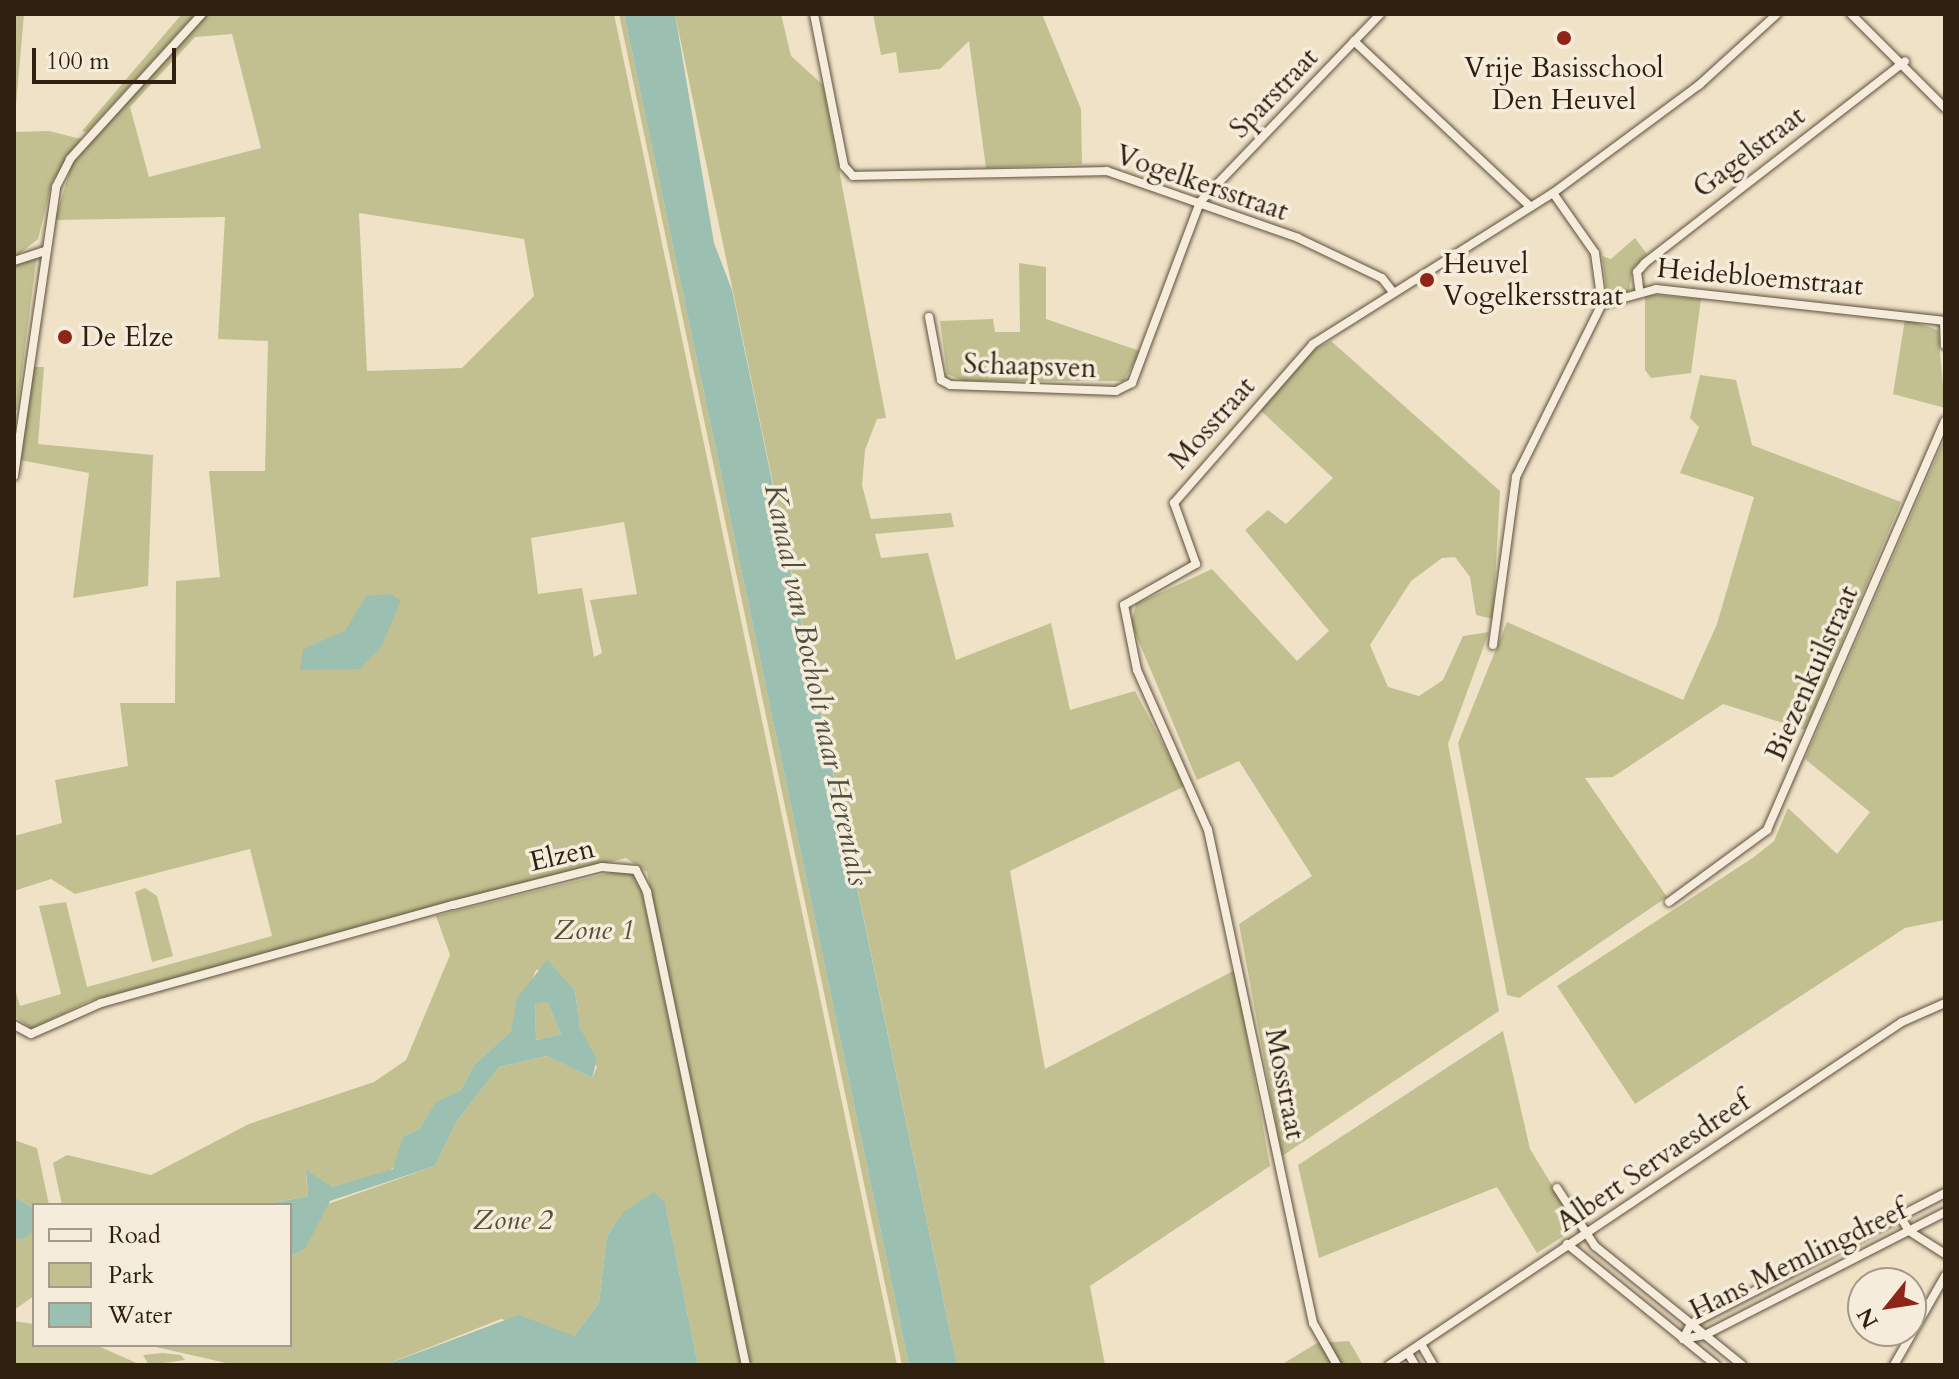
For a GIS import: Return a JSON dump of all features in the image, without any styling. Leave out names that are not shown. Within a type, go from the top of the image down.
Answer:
[{"type":"street","points":[[14,476],[44,251],[65,166],[202,14]]},
{"type":"street","name":"Vogelkersstraat","points":[[814,14],[844,166],[862,179],[1089,169],[1200,202],[1360,267],[1393,292]]},
{"type":"street","name":"Sparstraat","points":[[1200,202],[1380,14]]},
{"type":"street","name":"Mosstraat","points":[[1337,1365],[1313,1323],[1208,830],[1146,694],[1122,614],[1133,595],[1196,564],[1196,549],[1174,511],[1185,484],[1313,344],[1553,193],[1699,85],[1777,14]]},
{"type":"street","points":[[1851,14],[1905,61],[1945,108]]},
{"type":"street","points":[[1354,41],[1530,206]]},
{"type":"street","name":"Gagelstraat","points":[[1639,288],[1637,272],[1645,263],[1905,61]]},
{"type":"street","points":[[1493,645],[1516,477],[1602,304],[1595,253],[1553,193]]},
{"type":"street","name":"Schaapsven","points":[[929,317],[941,380],[950,385],[1122,389],[1138,374],[1200,202]]},
{"type":"street","points":[[14,261],[44,251]]},
{"type":"street","name":"Heidebloemstraat","points":[[1602,304],[1639,288],[1945,321]]},
{"type":"street","points":[[1945,321],[1945,345]]},
{"type":"street","name":"Biezenkuilstraat","points":[[1669,902],[1767,830],[1945,421]]},
{"type":"street","name":"Elzen","points":[[14,1025],[31,1034],[101,1003],[453,905],[602,867],[636,870],[647,892],[746,1365]]},
{"type":"street","name":"Albert Servaesdreef","points":[[1389,1365],[1902,1022],[1945,1003]]},
{"type":"street","points":[[1557,1188],[1585,1232],[1742,1365]]},
{"type":"street","name":"Hans Memlingdreef","points":[[1683,1339],[1691,1324],[1945,1193]]},
{"type":"street","name":"Hans Memlingdreef","points":[[1683,1339],[1705,1335],[1945,1212]]},
{"type":"street","points":[[1900,1216],[1909,1231],[1945,1254]]},
{"type":"street","points":[[1567,1244],[1716,1365]]},
{"type":"street","points":[[1894,1365],[1945,1276]]},
{"type":"street","points":[[1421,1344],[1433,1365]]},
{"type":"street","points":[[1408,1353],[1415,1365]]},
{"type":"green space","points":[[14,14],[24,14],[14,127]]},
{"type":"green space","points":[[55,14],[195,14],[87,132],[82,131],[181,15]]},
{"type":"green space","points":[[207,14],[614,14],[897,1365],[751,1365],[647,872],[626,858],[89,1001],[31,1029],[14,1015],[14,986],[20,1006],[61,994],[39,906],[66,902],[87,987],[272,936],[250,849],[75,894],[51,879],[14,891],[14,836],[62,823],[55,780],[128,766],[120,703],[175,703],[176,581],[220,577],[209,471],[265,471],[268,341],[218,339],[225,217],[55,220],[73,160]],"holes":[[[232,34],[261,148],[149,177],[130,107],[195,37]],[[359,213],[524,239],[534,296],[462,368],[367,371]],[[624,522],[637,594],[590,600],[602,653],[594,657],[582,588],[538,594],[531,538]]]},
{"type":"green space","points":[[619,14],[624,14],[909,1365],[902,1365]]},
{"type":"green space","points":[[675,14],[781,14],[791,56],[823,85],[886,418],[877,419],[865,450],[862,485],[871,519],[951,513],[954,527],[875,534],[881,558],[928,553],[956,660],[1051,623],[1070,710],[1135,691],[1185,786],[1010,871],[1045,1069],[1235,970],[1270,1166],[1090,1286],[1105,1365],[957,1365]]},
{"type":"green space","points":[[873,14],[1042,14],[1081,109],[1082,164],[986,168],[969,41],[940,69],[899,73],[896,52],[881,55]]},
{"type":"green space","points":[[49,131],[81,139],[52,182],[38,239],[14,258],[14,132]]},
{"type":"green space","points":[[1635,238],[1647,254],[1633,268],[1629,291],[1608,299],[1602,256],[1611,259]]},
{"type":"green space","points":[[37,254],[17,410],[14,410],[14,264]]},
{"type":"green space","points":[[1019,263],[1046,267],[1046,319],[1140,351],[1124,381],[964,381],[947,374],[940,321],[993,319],[995,332],[1020,332]]},
{"type":"green space","points":[[1645,294],[1701,299],[1691,373],[1651,378],[1645,370]]},
{"type":"green space","points":[[1905,319],[1938,330],[1945,408],[1893,394]]},
{"type":"green space","points":[[1331,341],[1500,491],[1493,619],[1476,615],[1470,577],[1455,557],[1442,558],[1411,581],[1370,645],[1388,687],[1419,696],[1443,680],[1463,636],[1489,632],[1448,744],[1499,1011],[1282,1156],[1239,924],[1312,876],[1239,761],[1197,780],[1131,623],[1136,604],[1212,569],[1297,661],[1329,631],[1245,530],[1268,510],[1286,524],[1333,478],[1259,409],[1311,351]]},
{"type":"green space","points":[[33,367],[44,367],[38,444],[153,455],[148,586],[73,598],[89,473],[20,460]]},
{"type":"green space","points":[[1700,375],[1736,380],[1752,445],[1901,502],[1805,730],[1723,704],[1613,777],[1585,778],[1667,897],[1519,998],[1507,995],[1458,743],[1507,622],[1683,700],[1717,624],[1754,497],[1680,473],[1699,427],[1690,418]]},
{"type":"green space","points":[[1945,438],[1945,920],[1905,928],[1635,1104],[1557,986],[1754,857],[1774,841],[1788,808],[1837,854],[1870,812],[1805,759]]},
{"type":"green space","points":[[625,869],[637,876],[741,1365],[698,1365],[665,1203],[622,1213],[607,1236],[599,1303],[574,1336],[501,1319],[385,1365],[235,1365],[156,1347],[292,1347],[292,1255],[305,1249],[325,1205],[435,1166],[457,1121],[499,1067],[547,1056],[592,1078],[597,1067],[580,1028],[575,991],[551,971],[536,970],[511,1031],[474,1065],[461,1090],[437,1102],[420,1128],[403,1137],[400,1163],[384,1174],[332,1187],[306,1175],[308,1196],[272,1203],[62,1203],[53,1163],[67,1155],[151,1175],[249,1124],[374,1082],[406,1060],[450,955],[436,916]]},
{"type":"green space","points":[[145,888],[157,896],[173,956],[152,962],[135,892]]},
{"type":"green space","points":[[547,1002],[561,1034],[536,1040],[535,1003]]},
{"type":"green space","points":[[1503,1031],[1530,1149],[1575,1223],[1567,1234],[1537,1253],[1497,1187],[1319,1258],[1298,1165]]},
{"type":"green space","points":[[14,1140],[37,1148],[49,1203],[32,1203],[32,1208],[14,1196]]},
{"type":"green space","points":[[32,1232],[32,1297],[14,1310],[14,1238]]},
{"type":"green space","points":[[14,1321],[32,1324],[32,1347],[100,1347],[141,1365],[14,1365]]},
{"type":"green space","points":[[1349,1341],[1363,1365],[1281,1365],[1317,1343]]},
{"type":"green space","points":[[143,1355],[181,1355],[185,1360],[149,1365]]},
{"type":"water","points":[[624,14],[675,14],[714,243],[732,290],[957,1365],[909,1365]]},
{"type":"water","points":[[391,594],[401,601],[381,647],[360,669],[300,670],[303,649],[345,631],[366,596]]},
{"type":"water","points":[[547,960],[575,991],[580,1028],[597,1060],[592,1078],[547,1056],[499,1067],[457,1121],[435,1166],[330,1201],[305,1249],[292,1255],[292,1203],[272,1203],[308,1196],[306,1170],[332,1187],[393,1169],[403,1137],[420,1128],[436,1102],[461,1090],[474,1065],[511,1031],[517,998]],"holes":[[[547,1002],[561,1034],[536,1040],[535,1004]]]},
{"type":"water","points":[[654,1192],[665,1203],[698,1365],[385,1365],[519,1315],[574,1336],[599,1303],[607,1236],[622,1213]]},
{"type":"water","points":[[14,1196],[32,1208],[32,1232],[22,1239],[14,1238]]},
{"type":"place","name":"Vrije Basisschool Den Heuvel","points":[[1564,38]]},
{"type":"place","name":"Heuvel Vogelkersstraat","points":[[1427,280]]},
{"type":"place","name":"De Elze","points":[[65,337]]},
{"type":"water label","name":"Kanaal van Bocholt naar Herentals","points":[[816,685]]},
{"type":"park label","name":"Zone 1","points":[[594,930]]},
{"type":"park label","name":"Zone 2","points":[[513,1220]]}]
